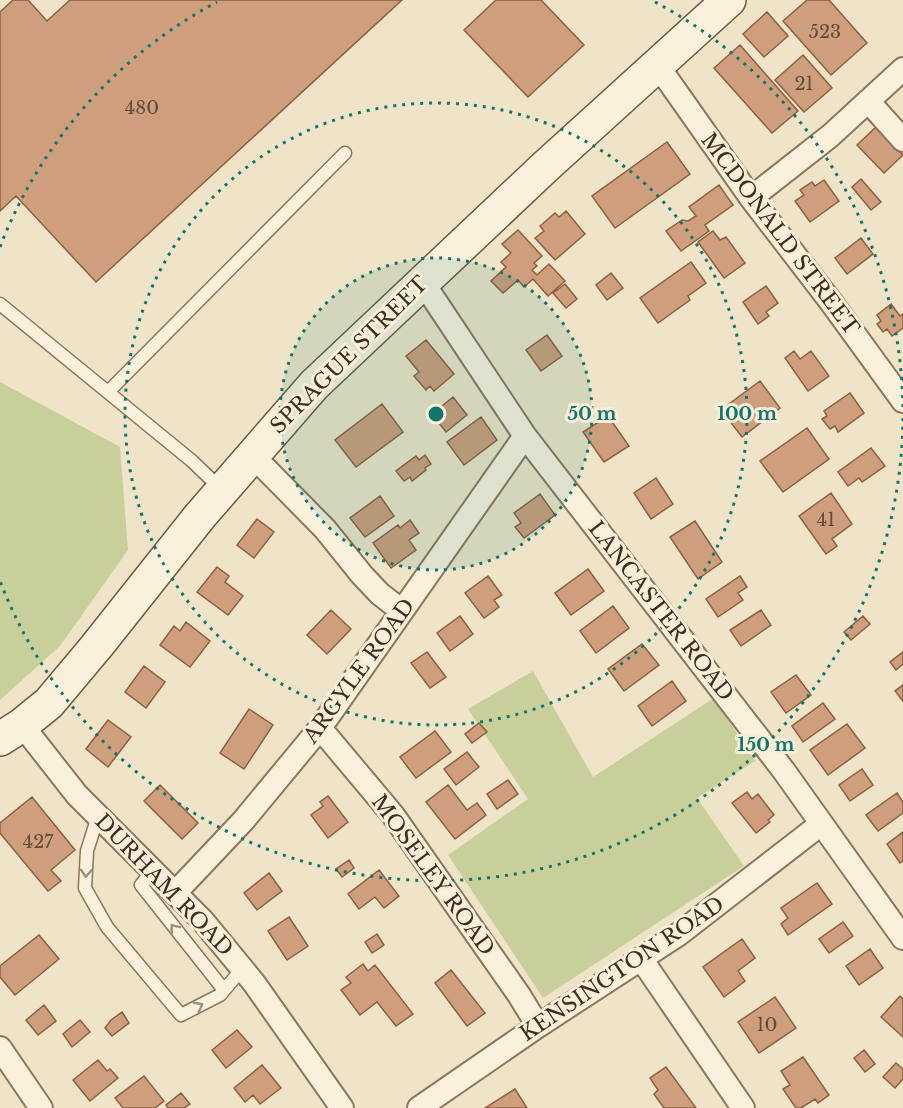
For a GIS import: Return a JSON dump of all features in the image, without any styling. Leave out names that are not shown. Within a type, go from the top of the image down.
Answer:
[{"type":"main road","name":"SPRAGUE STREET","points":[[11,732],[56,695],[222,490],[314,385],[422,281],[729,0]]},
{"type":"street","name":"MCDONALD STREET","points":[[658,66],[751,198],[903,401]]},
{"type":"street","points":[[751,198],[830,136],[903,69]]},
{"type":"street","points":[[868,101],[903,140]]},
{"type":"street","name":"LANCASTER ROAD","points":[[422,281],[525,436],[784,771],[903,938]]},
{"type":"street","name":"ARGYLE ROAD","points":[[175,893],[243,821],[320,728],[525,436]]},
{"type":"street","points":[[252,454],[325,529],[380,594],[402,612]]},
{"type":"street","name":"MOSELEY ROAD","points":[[320,728],[393,815],[519,995],[538,1026]]},
{"type":"street","name":"DURHAM ROAD","points":[[11,732],[203,921],[242,969],[342,1108]]},
{"type":"street","name":"KENSINGTON ROAD","points":[[419,1108],[538,1026],[642,960],[821,824]]},
{"type":"street","points":[[642,960],[743,1108]]},
{"type":"street","points":[[0,1048],[41,1108]]},
{"type":"lane","points":[[109,392],[345,153]]},
{"type":"lane","points":[[0,304],[192,461],[222,490]]},
{"type":"lane","points":[[98,816],[87,851],[86,888],[107,927],[181,1015],[220,995],[242,969]]},
{"type":"lane","points":[[153,870],[141,885],[224,990]]},
{"type":"green space","points":[[0,382],[120,447],[128,550],[60,646],[0,700]]},
{"type":"green space","points":[[533,671],[593,777],[714,698],[755,761],[697,798],[744,866],[543,998],[448,855],[528,799],[468,709]]},
{"type":"building","points":[[13,0],[28,0],[47,21],[70,0],[402,0],[96,282],[16,196],[0,211],[0,12]]},
{"type":"building","points":[[496,0],[541,0],[584,45],[528,97],[464,30]]},
{"type":"building","points":[[807,0],[829,0],[867,43],[831,75],[783,21]]},
{"type":"building","points":[[767,12],[788,36],[764,57],[743,34]]},
{"type":"building","points":[[740,45],[798,111],[772,133],[714,68]]},
{"type":"building","points":[[803,55],[832,88],[804,112],[775,80]]},
{"type":"building","points":[[876,127],[903,155],[884,173],[857,145]]},
{"type":"building","points":[[667,142],[690,174],[615,228],[592,196]]},
{"type":"building","points":[[861,179],[881,202],[871,210],[852,187]]},
{"type":"building","points":[[824,180],[839,201],[810,222],[795,201],[804,195],[800,190],[812,182],[815,186]]},
{"type":"building","points":[[719,185],[733,205],[705,225],[709,231],[681,251],[666,231],[682,220],[688,221],[696,216],[689,207]]},
{"type":"building","points":[[566,211],[585,234],[555,260],[535,238],[544,231],[540,226],[555,213],[559,217]]},
{"type":"building","points":[[518,230],[542,256],[534,263],[537,266],[532,270],[537,275],[549,264],[565,281],[548,296],[533,279],[524,287],[518,280],[503,293],[491,281],[506,267],[501,262],[511,253],[502,244]]},
{"type":"building","points":[[713,231],[720,240],[726,237],[745,263],[724,278],[698,242]]},
{"type":"building","points":[[861,238],[873,254],[847,274],[835,258]]},
{"type":"building","points":[[691,262],[706,283],[688,296],[690,300],[658,323],[640,298]]},
{"type":"building","points":[[611,273],[623,288],[607,300],[596,285]]},
{"type":"building","points":[[565,284],[577,299],[566,308],[553,293]]},
{"type":"building","points":[[766,286],[778,303],[766,312],[769,316],[758,324],[743,302]]},
{"type":"building","points":[[891,304],[900,316],[903,314],[903,328],[892,336],[887,329],[883,332],[877,324],[881,321],[877,315]]},
{"type":"building","points":[[547,335],[562,356],[541,371],[526,350]]},
{"type":"building","points":[[426,340],[454,374],[434,391],[430,386],[426,390],[414,376],[419,372],[406,356]]},
{"type":"building","points":[[794,351],[800,359],[811,351],[829,376],[808,391],[785,358]]},
{"type":"building","points":[[760,381],[780,408],[742,437],[721,410]]},
{"type":"building","points":[[850,393],[864,413],[838,432],[835,426],[830,429],[822,419],[827,416],[824,411]]},
{"type":"building","points":[[453,397],[467,415],[446,432],[432,414]]},
{"type":"building","points":[[382,404],[403,432],[356,467],[335,440]]},
{"type":"building","points":[[608,416],[629,446],[604,462],[583,432]]},
{"type":"building","points":[[481,417],[497,440],[464,465],[447,442]]},
{"type":"building","points":[[807,428],[829,459],[783,492],[760,461]]},
{"type":"building","points":[[871,448],[885,466],[862,482],[859,478],[848,486],[838,472]]},
{"type":"building","points":[[425,455],[431,464],[412,481],[410,477],[404,481],[396,471],[416,456],[419,460]]},
{"type":"building","points":[[656,478],[673,504],[651,519],[634,493]]},
{"type":"building","points":[[831,493],[852,524],[832,539],[837,546],[826,554],[799,516]]},
{"type":"building","points":[[540,494],[555,515],[524,538],[515,527],[521,523],[514,513]]},
{"type":"building","points":[[380,496],[394,516],[365,537],[350,518]]},
{"type":"building","points":[[257,519],[274,532],[254,558],[237,545]]},
{"type":"building","points":[[410,520],[419,533],[409,540],[416,550],[391,568],[373,543],[398,525],[400,528]]},
{"type":"building","points":[[695,521],[722,562],[698,579],[670,537]]},
{"type":"building","points":[[217,567],[229,576],[225,582],[243,596],[228,615],[197,592]]},
{"type":"building","points":[[588,569],[604,591],[571,615],[555,593]]},
{"type":"building","points":[[488,576],[502,595],[494,600],[499,607],[484,618],[465,593]]},
{"type":"building","points":[[740,576],[747,587],[738,593],[743,600],[718,617],[706,599]]},
{"type":"building","points":[[613,606],[629,628],[596,653],[580,631]]},
{"type":"building","points":[[331,610],[351,629],[327,654],[307,635]]},
{"type":"building","points":[[761,610],[771,625],[741,646],[730,630]]},
{"type":"building","points":[[460,616],[473,634],[450,651],[437,633]]},
{"type":"building","points":[[863,616],[870,624],[851,640],[844,632]]},
{"type":"building","points":[[186,622],[210,641],[190,667],[160,645],[174,626],[180,631]]},
{"type":"building","points":[[642,644],[659,665],[624,691],[608,669]]},
{"type":"building","points":[[427,652],[446,677],[430,688],[411,663]]},
{"type":"building","points":[[903,652],[903,664],[896,670],[890,662]]},
{"type":"building","points":[[144,666],[165,682],[146,708],[125,692]]},
{"type":"building","points":[[796,675],[811,695],[786,713],[771,692]]},
{"type":"building","points":[[672,681],[686,701],[652,726],[638,706]]},
{"type":"building","points":[[903,685],[903,701],[895,691]]},
{"type":"building","points":[[823,703],[835,719],[803,742],[792,726]]},
{"type":"building","points":[[249,709],[273,725],[244,769],[220,753]]},
{"type":"building","points":[[108,720],[131,737],[108,767],[86,749]]},
{"type":"building","points":[[479,723],[487,732],[472,743],[465,734]]},
{"type":"building","points":[[847,724],[865,748],[828,775],[810,750]]},
{"type":"building","points":[[435,731],[451,752],[416,778],[400,757]]},
{"type":"building","points":[[467,752],[479,767],[456,785],[444,769]]},
{"type":"building","points":[[862,769],[873,785],[850,801],[839,785]]},
{"type":"building","points":[[508,780],[518,794],[497,809],[487,794]]},
{"type":"building","points":[[160,785],[198,823],[182,839],[144,801]]},
{"type":"building","points":[[448,785],[467,810],[477,803],[486,815],[455,839],[426,802]]},
{"type":"building","points":[[747,792],[752,799],[758,794],[774,815],[768,820],[770,822],[756,833],[732,803]]},
{"type":"building","points":[[897,793],[903,802],[903,813],[878,831],[866,815]]},
{"type":"building","points":[[328,796],[348,822],[328,838],[311,815],[323,806],[320,802]]},
{"type":"building","points":[[32,797],[75,850],[51,870],[61,881],[48,891],[0,833],[0,823]]},
{"type":"building","points":[[903,832],[903,861],[900,863],[887,844]]},
{"type":"building","points":[[349,860],[354,868],[342,877],[336,869]]},
{"type":"building","points":[[379,870],[399,896],[384,908],[375,897],[359,909],[348,894]]},
{"type":"building","points":[[269,873],[282,891],[257,910],[244,893]]},
{"type":"building","points":[[817,883],[832,904],[788,935],[781,924],[788,918],[781,908]]},
{"type":"building","points":[[289,917],[308,946],[287,960],[268,931]]},
{"type":"building","points":[[843,922],[853,936],[829,953],[819,939]]},
{"type":"building","points":[[377,934],[384,945],[372,953],[365,942]]},
{"type":"building","points":[[39,935],[59,959],[15,995],[0,977],[0,966]]},
{"type":"building","points":[[742,939],[755,958],[738,971],[745,981],[724,997],[703,967]]},
{"type":"building","points":[[870,949],[883,968],[859,985],[846,966]]},
{"type":"building","points":[[363,964],[368,971],[375,965],[413,1014],[396,1026],[377,1002],[360,1015],[341,990],[351,983],[346,977]]},
{"type":"building","points":[[451,970],[485,1013],[467,1026],[435,983]]},
{"type":"building","points":[[900,996],[903,999],[903,1037],[881,1017]]},
{"type":"building","points":[[775,997],[796,1028],[759,1053],[738,1022]]},
{"type":"building","points":[[44,1005],[56,1021],[38,1035],[26,1020]]},
{"type":"building","points":[[122,1012],[129,1023],[112,1036],[105,1028]]},
{"type":"building","points":[[80,1020],[90,1032],[72,1047],[63,1034]]},
{"type":"building","points":[[237,1030],[252,1047],[226,1068],[212,1050]]},
{"type":"building","points":[[864,1050],[875,1064],[865,1072],[854,1058]]},
{"type":"building","points":[[803,1057],[829,1095],[818,1103],[815,1099],[801,1108],[796,1108],[783,1089],[790,1085],[781,1071]]},
{"type":"building","points":[[98,1060],[107,1071],[110,1069],[118,1078],[90,1101],[73,1080]]},
{"type":"building","points":[[896,1063],[903,1069],[903,1079],[895,1088],[883,1077]]},
{"type":"building","points":[[262,1065],[281,1088],[260,1104],[253,1095],[245,1102],[234,1088]]},
{"type":"building","points":[[666,1067],[696,1108],[664,1108],[654,1094],[658,1090],[650,1078]]},
{"type":"building","points":[[144,1076],[164,1101],[155,1108],[123,1108],[115,1098]]},
{"type":"building","points":[[515,1089],[527,1108],[485,1108]]},
{"type":"building","points":[[181,1093],[190,1104],[184,1108],[168,1108],[166,1105]]}]
